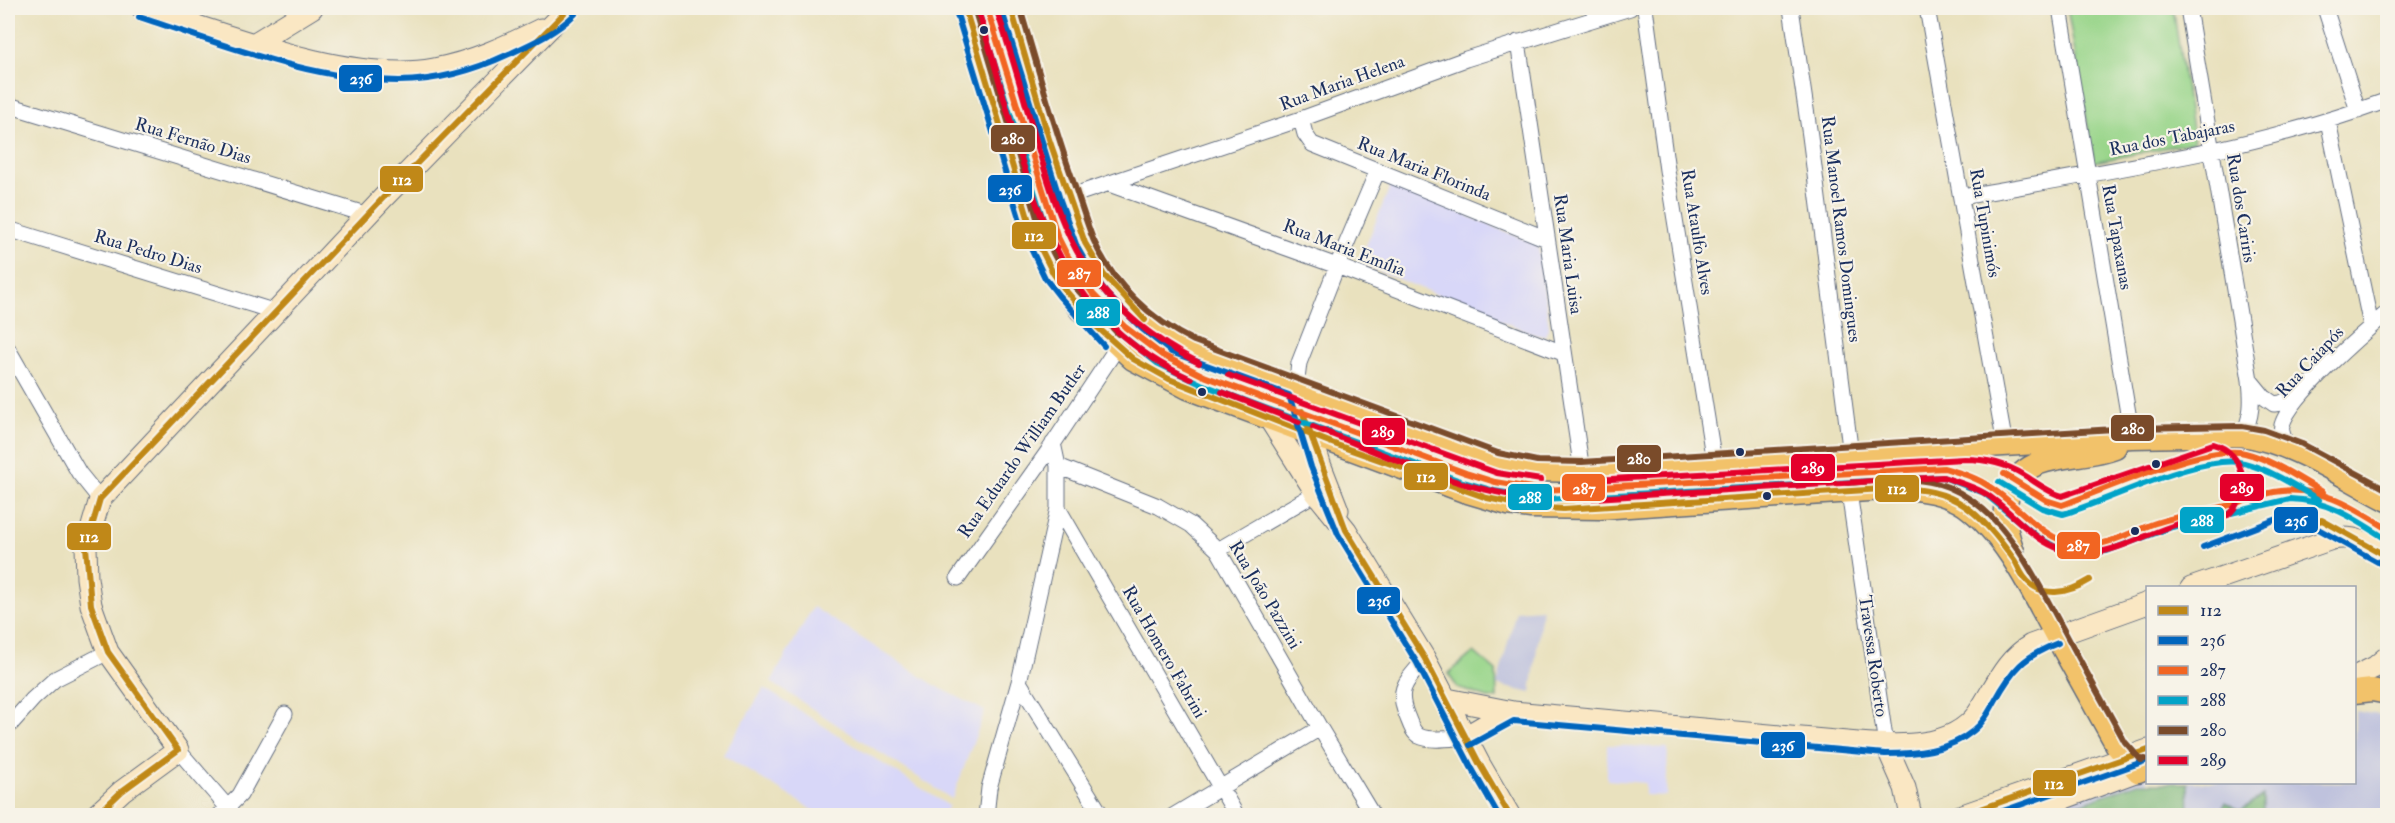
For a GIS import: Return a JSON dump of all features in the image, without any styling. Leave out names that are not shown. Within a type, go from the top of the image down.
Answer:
[{"type":"main road","points":[[965,8],[1021,198],[1040,248],[1066,291],[1096,326],[1133,359],[1169,380],[1310,435],[1464,491],[1508,504],[1563,509],[1914,489],[1946,495],[1966,506],[1976,515],[2017,563]]},
{"type":"main road","points":[[1011,8],[1068,197],[1085,243],[1113,288],[1148,322],[1166,337],[1183,346],[1496,462],[1536,470],[1582,471],[2132,437],[2241,435],[2258,437],[2288,447],[2387,499]]},
{"type":"main road","points":[[2132,437],[2115,448],[2098,453],[2047,460],[2035,464],[2020,474],[2006,498],[2004,510],[2005,525],[2017,563],[2055,635],[2137,765]]},
{"type":"main road","points":[[1582,471],[1596,489],[1617,507]]},
{"type":"main road","points":[[2356,692],[2372,690],[2388,693]]},
{"type":"street","points":[[142,8],[309,59],[357,69],[410,71],[433,70],[484,56],[562,15]]},
{"type":"street","points":[[255,43],[312,8]]},
{"type":"street","name":"Rua Maria Helena","points":[[1068,197],[1301,119],[1466,59],[1630,8]]},
{"type":"street","name":"Rua Ataulfo Alves","points":[[1645,8],[1667,170],[1714,462]]},
{"type":"street","name":"Rua Manoel Ramos Domingues","points":[[1791,8],[1810,136],[1851,455]]},
{"type":"street","name":"Rua Tupinimós","points":[[1927,8],[2005,445]]},
{"type":"street","name":"Rua Tapaxanas","points":[[2060,8],[2132,437]]},
{"type":"street","name":"Rua dos Cariris","points":[[2188,8],[2253,402],[2251,415],[2241,435]]},
{"type":"street","points":[[2325,8],[2358,111]]},
{"type":"street","points":[[285,714],[240,795],[223,812],[108,652],[92,605],[87,578],[87,547],[100,499],[368,215],[562,15]]},
{"type":"street","name":"Rua Maria Luisa","points":[[1518,42],[1582,471]]},
{"type":"street","name":"Rua dos Tabajaras","points":[[1961,197],[2212,152],[2328,121],[2388,100]]},
{"type":"street","name":"Rua Fernão Dias","points":[[8,105],[368,215]]},
{"type":"street","name":"Rua Maria Florinda","points":[[1301,119],[1305,134],[1312,144],[1547,239]]},
{"type":"street","points":[[2328,121],[2371,326]]},
{"type":"street","points":[[1346,530],[1310,435],[1296,388],[1299,363],[1377,172]]},
{"type":"street","name":"Rua Maria Emília","points":[[1109,184],[1337,266],[1563,354]]},
{"type":"street","name":"Rua Pedro Dias","points":[[8,229],[276,312]]},
{"type":"street","name":"Rua Caiapós","points":[[2288,447],[2282,433],[2282,425],[2303,392],[2388,312]]},
{"type":"street","name":"Rua Eduardo William Butler","points":[[958,578],[1118,346]]},
{"type":"street","points":[[8,349],[79,473],[100,499]]},
{"type":"street","points":[[2250,380],[2264,397],[2274,404],[2303,392]]},
{"type":"street","points":[[1270,420],[1316,493],[1346,530],[1425,659],[1465,737],[1510,816]]},
{"type":"street","points":[[986,816],[989,788],[1019,682],[1058,508],[1058,466],[1053,443]]},
{"type":"street","name":"Rua João Pazzini","points":[[1058,466],[1158,506],[1191,525],[1218,550],[1373,816]]},
{"type":"street","name":"Travessa Roberto","points":[[1849,492],[1886,745],[1905,788],[1911,816]]},
{"type":"street","points":[[1218,550],[1316,493]]},
{"type":"street","name":"Rua Homero Fabrini","points":[[1058,508],[1237,816]]},
{"type":"street","points":[[2198,586],[2332,539],[2351,537],[2368,544],[2388,557]]},
{"type":"street","points":[[1447,699],[1513,712],[1886,745],[1925,742],[1945,736],[1964,726],[1977,714],[2005,667],[2014,657],[2031,645],[2146,604]]},
{"type":"street","points":[[8,727],[55,679],[108,652]]},
{"type":"street","points":[[2356,677],[2374,668],[2388,656]]},
{"type":"street","points":[[1425,659],[1404,686],[1401,694],[1401,703],[1413,730],[1418,735],[1428,738],[1465,737],[1513,712]]},
{"type":"street","points":[[1019,682],[1102,816]]},
{"type":"street","points":[[1173,816],[1320,728]]},
{"type":"street","points":[[95,816],[122,791],[178,750]]},
{"type":"street","points":[[2016,816],[2137,765],[2146,753]]},
{"type":"street","points":[[1960,816],[2137,765]]},
{"type":"shaded area","points":[[1391,184],[1538,245],[1549,326],[1545,336],[1536,335],[1359,263]]},
{"type":"shaded area","points":[[813,607],[936,686],[985,711],[952,799],[771,682]]},
{"type":"shaded area","points":[[1542,609],[1531,693],[1497,685],[1516,611]]},
{"type":"shaded area","points":[[764,688],[949,806],[943,815],[821,815],[723,755]]},
{"type":"shaded area","points":[[2356,711],[2387,716],[2387,815],[2024,816],[2146,773],[2146,784],[2356,784]]},
{"type":"shaded area","points":[[1607,745],[1668,748],[1666,796],[1645,795],[1645,783],[1607,780]]},
{"type":"green space","points":[[2067,8],[2173,8],[2194,142],[2094,162]]},
{"type":"green space","points":[[1474,652],[1496,671],[1497,698],[1488,698],[1458,688],[1448,674]]},
{"type":"green space","points":[[2138,783],[2188,784],[2189,815],[2049,815]]},
{"type":"green space","points":[[2263,796],[2263,815],[2220,815],[2225,802],[2240,811]]},
{"type":"transit line","name":"112","points":[[178,750],[108,652],[91,605],[86,547],[100,499],[383,198],[569,8]]},
{"type":"transit line","name":"112","points":[[965,8],[1032,231],[1053,273],[1096,326],[1133,359],[1169,379],[1337,445],[1487,498],[1531,507],[1563,509],[1899,488],[1933,492],[1957,501],[1979,518],[2004,546],[2024,577],[2039,589],[2064,591],[2090,580]]},
{"type":"transit line","name":"280","points":[[974,8],[1040,228],[1061,268],[1073,285],[1118,334]]},
{"type":"transit line","name":"287","points":[[987,8],[1057,235],[1067,255],[1093,294],[1125,327],[1162,355],[1204,376],[1466,473],[1495,482],[1544,490],[1944,468],[1985,484],[2001,494],[2041,529],[2063,542],[2076,545],[2105,543],[2169,519],[2226,506],[2268,493],[2290,490],[2305,491],[2334,499],[2388,529]]},
{"type":"transit line","name":"289","points":[[996,8],[1053,197],[1073,244],[1091,274],[1126,313],[1153,335],[1199,363]]},
{"type":"transit line","name":"112","points":[[1011,8],[1049,139],[1085,243],[1104,275],[1145,320]]},
{"type":"transit line","name":"280","points":[[1020,8],[1056,129],[1093,239],[1111,271],[1134,299],[1163,322],[1194,341],[1498,453],[1537,461],[1582,462],[2131,428],[2242,426],[2264,430],[2302,444],[2388,490]]},
{"type":"transit line","name":"236","points":[[956,11],[1024,234],[1045,278],[1104,346]]},
{"type":"transit line","name":"288","points":[[978,11],[1049,239],[1060,260],[1086,300],[1119,333],[1157,363],[1201,384],[1463,482],[1494,491],[1543,499],[1943,477],[1984,493],[2038,537],[2061,550],[2077,554],[2107,551],[2172,527],[2290,499],[2328,506],[2383,537]]},
{"type":"transit line","name":"289","points":[[978,11],[1026,172],[1044,222],[1068,269],[1098,312],[1139,349],[1191,379]]},
{"type":"transit line","name":"236","points":[[1002,11],[1060,200],[1077,247],[1094,277],[1107,294],[1142,329],[1171,352],[1289,395],[1311,467],[1338,534],[1417,663],[1499,816]]},
{"type":"transit line","name":"236","points":[[139,17],[267,59],[333,74],[399,81],[442,77],[483,65],[544,37],[575,14]]},
{"type":"transit line","name":"289","points":[[1228,375],[1497,473],[1541,480]]},
{"type":"transit line","name":"289","points":[[1222,392],[1299,422]]},
{"type":"transit line","name":"112","points":[[1302,411],[1346,530],[1425,659],[1479,763],[1510,816]]},
{"type":"transit line","name":"289","points":[[1313,427],[1454,481],[1511,495],[1539,498]]},
{"type":"transit line","name":"289","points":[[1576,481],[1972,459],[1995,462],[2010,467],[2062,496],[2213,444],[2233,456],[2239,465],[2243,485],[2236,506],[2228,515],[2178,524],[2109,550],[2092,553],[2075,553],[2057,548],[2032,533],[1986,494],[1943,477],[1577,499]]},
{"type":"transit line","name":"287","points":[[2004,474],[2046,500],[2062,505],[2154,470],[2205,455],[2227,452],[2245,453],[2275,465],[2323,492]]},
{"type":"transit line","name":"288","points":[[1999,482],[2042,508],[2063,514],[2180,471],[2226,462],[2244,463],[2283,479],[2319,500]]},
{"type":"transit line","name":"280","points":[[1848,483],[1898,479],[1936,483],[1969,498],[1988,513],[2004,531],[2031,571],[2125,742],[2141,760],[2145,759]]},
{"type":"transit line","name":"236","points":[[2203,547],[2280,518],[2304,521],[2383,565]]},
{"type":"transit line","name":"112","points":[[2284,531],[2322,520],[2388,557]]},
{"type":"transit line","name":"236","points":[[1470,745],[1514,721],[1885,754],[1931,750],[1953,743],[1973,731],[1985,717],[2013,672],[2036,653],[2058,643]]},
{"type":"transit line","name":"112","points":[[96,816],[122,791],[178,750]]},
{"type":"transit line","name":"112","points":[[1961,816],[2146,751]]},
{"type":"transit line","name":"236","points":[[1989,816],[2146,761]]}]
